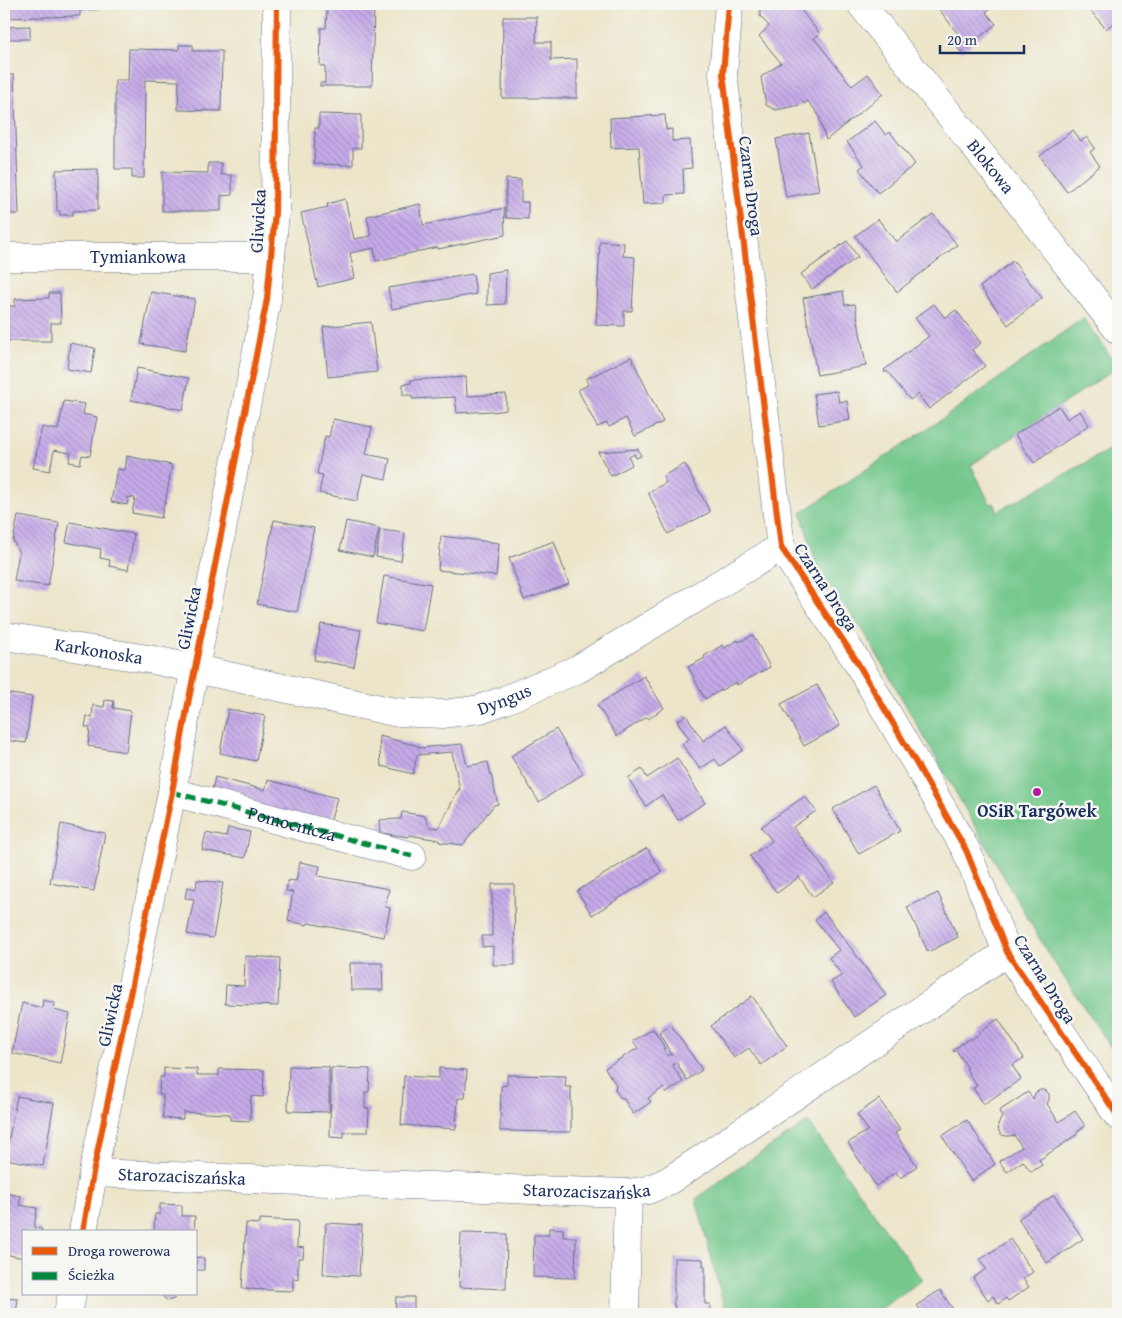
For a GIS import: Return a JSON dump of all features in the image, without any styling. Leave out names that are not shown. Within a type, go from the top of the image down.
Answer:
[{"type":"street","name":"Gliwicka","points":[[83,1230],[93,1173],[172,792],[267,299],[275,213],[277,4]]},
{"type":"street","name":"Czarna Droga","points":[[729,4],[723,74],[781,547],[856,660],[966,850],[1007,952],[1118,1116]]},
{"type":"street","name":"Blokowa","points":[[861,4],[1118,330]]},
{"type":"street","name":"Tymiankowa","points":[[4,257],[271,257]]},
{"type":"street","name":"Dyngus","points":[[195,668],[394,712],[444,714],[480,709],[578,669],[781,547]]},
{"type":"street","name":"Karkonoska","points":[[4,636],[195,668]]},
{"type":"street","name":"Pomocnicza","points":[[172,792],[412,856]]},
{"type":"street","name":"Starozaciszańska","points":[[93,1173],[534,1190],[628,1192],[648,1190],[668,1181],[685,1170],[1007,952]]},
{"type":"street","points":[[625,1314],[628,1192]]},
{"type":"street","points":[[68,1314],[72,1296]]},
{"type":"green space","name":"OSiR Targówek","points":[[1083,318],[1118,367],[971,465],[990,504],[994,503],[998,511],[1118,445],[1118,1058],[1047,952],[864,632],[819,573],[801,513],[945,417]]},
{"type":"green space","points":[[808,1122],[922,1280],[873,1314],[726,1314],[696,1199],[736,1169]]},
{"type":"building","points":[[5,4],[98,4],[98,9],[80,10],[80,16],[5,18]]},
{"type":"building","points":[[760,4],[796,4],[820,34],[814,38],[852,86],[868,74],[883,94],[826,140],[818,114],[808,101],[804,104],[803,102],[800,105],[776,110],[766,105],[761,77],[781,63],[759,36],[769,26],[760,16]]},
{"type":"building","points":[[935,4],[994,4],[986,12],[996,24],[961,52],[951,40],[958,34]]},
{"type":"building","points":[[1085,4],[1118,4],[1118,19],[1106,29]]},
{"type":"building","points":[[321,6],[374,8],[372,86],[320,86],[320,83],[325,83],[325,66],[320,66],[321,28],[326,28],[327,9],[321,9]]},
{"type":"building","points":[[503,17],[537,17],[536,42],[551,42],[551,60],[577,59],[577,98],[502,98]]},
{"type":"building","points":[[30,26],[30,39],[4,39],[4,27]]},
{"type":"building","points":[[179,45],[193,45],[193,51],[222,51],[221,111],[178,110],[179,81],[145,80],[144,178],[132,178],[132,169],[115,169],[115,80],[128,80],[129,49],[179,50]]},
{"type":"building","points":[[4,75],[14,75],[19,214],[4,214]]},
{"type":"building","points":[[319,114],[361,115],[361,148],[353,148],[353,165],[314,164],[315,128],[319,128]]},
{"type":"building","points":[[665,115],[666,130],[672,129],[672,141],[690,140],[692,168],[683,169],[684,194],[666,195],[666,203],[643,204],[639,147],[611,148],[610,118]]},
{"type":"building","points":[[875,121],[886,135],[890,132],[915,164],[878,193],[859,169],[864,165],[847,142]]},
{"type":"building","points":[[1073,130],[1081,141],[1087,137],[1095,148],[1090,152],[1100,166],[1067,192],[1040,156]]},
{"type":"building","points":[[809,133],[819,191],[786,197],[776,139]]},
{"type":"building","points":[[208,163],[221,163],[221,175],[232,175],[232,195],[221,196],[221,211],[162,211],[162,172],[208,173]]},
{"type":"building","points":[[98,169],[98,210],[73,211],[73,215],[60,215],[60,211],[57,211],[56,170]]},
{"type":"building","points":[[506,179],[521,180],[521,202],[528,202],[528,219],[506,218]]},
{"type":"building","points":[[345,199],[354,239],[371,236],[367,216],[420,204],[423,225],[504,208],[505,235],[376,261],[374,248],[350,253],[355,278],[318,287],[301,213],[328,207],[327,204]]},
{"type":"building","points":[[933,214],[957,245],[897,292],[855,236],[878,219],[896,242]]},
{"type":"building","points":[[600,241],[624,243],[623,256],[635,257],[632,311],[624,311],[624,326],[596,325]]},
{"type":"building","points":[[847,241],[858,257],[812,289],[801,274]]},
{"type":"building","points":[[1013,261],[1042,298],[1008,325],[980,287]]},
{"type":"building","points":[[506,270],[505,304],[487,305],[487,273]]},
{"type":"building","points":[[473,274],[476,294],[392,309],[388,288]]},
{"type":"building","points":[[843,291],[845,305],[855,304],[866,366],[817,375],[803,298]]},
{"type":"building","points":[[151,292],[195,299],[185,351],[141,344]]},
{"type":"building","points":[[49,293],[60,293],[61,323],[51,323],[51,341],[8,341],[8,306],[15,306],[15,299],[49,298]]},
{"type":"building","points":[[934,304],[945,318],[956,310],[981,343],[972,350],[985,366],[929,409],[918,394],[910,400],[887,371],[885,373],[884,370],[929,336],[915,318]]},
{"type":"building","points":[[371,322],[377,372],[328,377],[323,327]]},
{"type":"building","points":[[70,343],[95,348],[91,373],[67,369]]},
{"type":"building","points":[[631,357],[663,422],[635,436],[626,418],[609,427],[607,423],[597,427],[578,390],[588,385],[586,379]]},
{"type":"building","points":[[137,368],[189,378],[183,410],[131,400]]},
{"type":"building","points":[[466,377],[467,396],[506,394],[506,410],[457,413],[455,397],[412,399],[412,395],[403,395],[403,384],[411,383],[411,380]]},
{"type":"building","points":[[837,391],[839,402],[847,401],[850,420],[819,425],[814,394]]},
{"type":"building","points":[[64,401],[85,404],[83,414],[97,417],[90,456],[82,455],[80,464],[69,462],[71,453],[54,450],[50,471],[33,468],[42,427],[58,430]]},
{"type":"building","points":[[1059,406],[1067,419],[1080,411],[1089,425],[1034,463],[1015,435]]},
{"type":"building","points":[[333,419],[372,427],[366,454],[390,459],[386,479],[363,474],[357,501],[319,493],[323,475],[317,474],[325,436],[329,437]]},
{"type":"building","points":[[638,449],[641,456],[636,458],[634,454],[629,457],[632,465],[611,476],[598,452]]},
{"type":"building","points":[[127,456],[172,465],[161,518],[132,513],[135,498],[128,497],[127,505],[111,502],[117,469],[125,470]]},
{"type":"building","points":[[685,464],[710,512],[668,534],[648,492],[666,483],[663,476]]},
{"type":"building","points":[[18,516],[59,523],[48,586],[14,581],[19,552],[13,541]]},
{"type":"building","points":[[274,520],[314,528],[297,612],[257,604]]},
{"type":"building","points":[[346,521],[379,528],[373,557],[340,550]]},
{"type":"building","points":[[70,522],[134,534],[128,570],[109,566],[110,560],[100,558],[101,549],[66,542]]},
{"type":"building","points":[[380,530],[405,533],[401,561],[376,557]]},
{"type":"building","points":[[441,536],[499,543],[496,576],[438,570]]},
{"type":"building","points":[[554,541],[569,584],[524,600],[509,558]]},
{"type":"building","points":[[384,576],[431,584],[423,631],[376,623]]},
{"type":"building","points":[[321,624],[361,630],[354,667],[314,660]]},
{"type":"building","points":[[753,635],[770,667],[737,685],[736,682],[705,699],[688,667],[723,645],[724,648],[738,640],[739,642]]},
{"type":"building","points":[[644,676],[664,708],[617,736],[597,705]]},
{"type":"building","points":[[817,685],[840,726],[804,746],[781,704]]},
{"type":"building","points":[[4,693],[32,697],[26,743],[4,740]]},
{"type":"building","points":[[105,700],[114,701],[113,708],[131,711],[126,752],[88,746],[90,728],[85,727],[87,716],[92,717],[93,705],[104,707]]},
{"type":"building","points":[[228,709],[265,716],[256,761],[220,753]]},
{"type":"building","points":[[686,715],[703,741],[726,725],[743,750],[720,766],[715,759],[700,769],[682,744],[689,739],[677,721]]},
{"type":"building","points":[[556,729],[583,774],[539,802],[511,756]]},
{"type":"building","points":[[379,736],[419,746],[419,748],[462,744],[467,766],[488,762],[498,804],[494,805],[463,845],[409,835],[409,837],[380,833],[379,820],[401,819],[402,812],[426,816],[425,818],[430,827],[439,828],[458,790],[460,790],[452,752],[417,755],[413,774],[381,766]]},
{"type":"building","points":[[677,758],[705,803],[678,820],[662,795],[646,806],[628,778],[642,769],[647,778]]},
{"type":"building","points":[[215,777],[265,790],[268,780],[337,798],[329,826],[211,795]]},
{"type":"building","points":[[874,785],[900,831],[859,854],[833,809]]},
{"type":"building","points":[[805,796],[816,811],[793,827],[834,882],[813,897],[799,877],[777,893],[750,856],[772,841],[761,827]]},
{"type":"building","points":[[61,824],[105,833],[94,891],[50,883]]},
{"type":"building","points":[[228,828],[250,832],[245,858],[202,850],[206,833],[226,837]]},
{"type":"building","points":[[647,848],[662,872],[592,915],[577,891]]},
{"type":"building","points":[[300,862],[320,866],[318,876],[389,889],[385,907],[390,908],[384,937],[288,921],[293,892],[286,891],[288,880],[296,881]]},
{"type":"building","points":[[197,880],[223,883],[213,938],[187,934],[194,899],[185,898],[187,887],[196,889]]},
{"type":"building","points":[[492,884],[514,884],[515,965],[493,965],[493,946],[482,947],[482,936],[492,936]]},
{"type":"building","points":[[938,893],[958,937],[928,952],[907,907]]},
{"type":"building","points":[[824,912],[886,995],[854,1017],[831,982],[842,975],[829,958],[839,950],[815,920]]},
{"type":"building","points":[[245,956],[280,958],[278,1006],[225,1004],[226,985],[244,986]]},
{"type":"building","points":[[350,963],[382,963],[383,990],[351,990]]},
{"type":"building","points":[[752,996],[787,1046],[761,1065],[749,1048],[734,1058],[711,1026]]},
{"type":"building","points":[[43,1000],[55,1003],[54,1010],[70,1014],[60,1063],[12,1053],[22,1003],[42,1008]]},
{"type":"building","points":[[998,1019],[1024,1058],[1012,1065],[1021,1079],[984,1104],[973,1088],[977,1086],[966,1069],[968,1068],[956,1050],[954,1052],[953,1050],[970,1038],[971,1040]]},
{"type":"building","points":[[671,1025],[702,1070],[687,1080],[676,1062],[674,1063],[673,1066],[683,1082],[666,1093],[663,1088],[648,1098],[651,1102],[633,1114],[624,1099],[615,1090],[616,1085],[605,1068],[638,1048],[633,1041],[653,1029],[665,1048],[663,1049],[667,1055],[672,1055],[659,1033]]},
{"type":"building","points":[[289,1066],[329,1067],[329,1112],[288,1111]]},
{"type":"building","points":[[164,1068],[197,1069],[197,1075],[219,1075],[219,1069],[264,1070],[263,1097],[251,1096],[250,1121],[230,1120],[230,1114],[183,1112],[183,1119],[163,1118],[163,1095],[159,1094],[160,1077],[164,1077]]},
{"type":"building","points":[[331,1068],[370,1069],[369,1092],[365,1092],[365,1108],[369,1108],[368,1132],[344,1132],[344,1138],[330,1137]]},
{"type":"building","points":[[439,1068],[467,1070],[465,1098],[458,1098],[456,1129],[401,1125],[404,1076],[439,1078]]},
{"type":"building","points":[[507,1075],[566,1076],[565,1087],[571,1087],[571,1132],[500,1131],[501,1086],[507,1085]]},
{"type":"building","points":[[1045,1090],[1049,1094],[1047,1104],[1059,1122],[1075,1111],[1085,1126],[1076,1132],[1078,1134],[1039,1160],[1042,1165],[1031,1172],[1023,1161],[1007,1172],[999,1161],[1022,1147],[1014,1135],[1006,1136],[999,1132],[998,1124],[1002,1117],[999,1111],[1028,1092],[1033,1099],[1035,1093]]},
{"type":"building","points":[[17,1096],[54,1103],[43,1166],[5,1159]]},
{"type":"building","points":[[879,1099],[900,1130],[895,1133],[917,1166],[900,1178],[896,1172],[876,1186],[848,1143],[868,1130],[857,1114]]},
{"type":"building","points":[[967,1120],[995,1164],[971,1181],[942,1136]]},
{"type":"building","points":[[4,1193],[21,1196],[19,1205],[37,1208],[34,1228],[42,1229],[22,1230],[22,1258],[4,1254]]},
{"type":"building","points":[[1054,1195],[1083,1239],[1047,1263],[1018,1219]]},
{"type":"building","points":[[160,1204],[182,1205],[182,1216],[195,1216],[194,1230],[154,1230],[155,1214],[160,1214]]},
{"type":"building","points":[[260,1219],[298,1221],[297,1247],[304,1248],[303,1258],[298,1258],[298,1279],[293,1278],[293,1291],[242,1289],[246,1223],[260,1224]]},
{"type":"building","points":[[326,1223],[362,1225],[359,1276],[323,1274]]},
{"type":"building","points":[[549,1228],[563,1229],[563,1237],[576,1237],[575,1278],[533,1277],[534,1235],[549,1235]]},
{"type":"building","points":[[461,1233],[507,1234],[506,1289],[459,1287]]},
{"type":"building","points":[[1010,1239],[1033,1272],[1023,1279],[1029,1287],[1008,1301],[1006,1298],[998,1304],[993,1296],[988,1300],[973,1278],[986,1269],[980,1260]]},
{"type":"building","points":[[198,1257],[204,1258],[204,1270],[198,1270]]},
{"type":"building","points":[[674,1258],[703,1259],[703,1267],[705,1266],[705,1304],[710,1304],[710,1314],[675,1314]]},
{"type":"building","points":[[940,1290],[956,1314],[923,1314],[917,1305]]},
{"type":"building","points":[[163,1296],[175,1296],[174,1299],[168,1301]]},
{"type":"building","points":[[396,1297],[414,1297],[414,1314],[395,1314]]},
{"type":"building","points":[[4,1298],[18,1299],[16,1314],[4,1314]]},
{"type":"marked path","points":[[172,792],[412,856]]},
{"type":"cycle path","points":[[83,1230],[93,1173],[172,792],[267,299],[275,213],[277,4]]},
{"type":"cycle path","points":[[729,4],[723,74],[781,547],[856,660],[966,850],[1007,952],[1118,1116]]},
{"type":"place","name":"OSiR Targówek","points":[[1037,792]]}]
